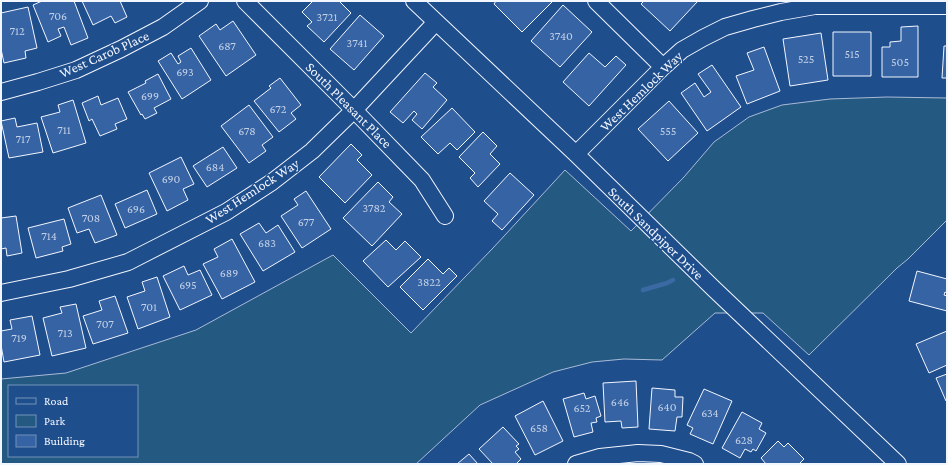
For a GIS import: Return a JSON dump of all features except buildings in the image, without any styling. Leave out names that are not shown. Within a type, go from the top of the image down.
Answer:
[{"type":"street","name":"West Carob Place","points":[[1,92],[76,70],[163,27],[200,1]]},
{"type":"street","name":"South Pleasant Place","points":[[245,1],[422,180],[445,216]]},
{"type":"street","name":"South Sandpiper Drive","points":[[414,1],[576,154],[713,288],[898,464]]},
{"type":"street","points":[[596,1],[663,67]]},
{"type":"street","name":"West Hemlock Way","points":[[576,154],[682,50],[725,27],[781,12],[815,6],[947,6]]},
{"type":"street","name":"West Hemlock Way","points":[[1,293],[69,279],[128,262],[226,212],[272,182],[312,151],[354,110],[436,22]]},
{"type":"street","points":[[576,464],[600,457],[638,453],[661,454],[690,461],[696,464]]},
{"type":"green space","points":[[887,97],[947,98],[947,220],[809,355],[763,313],[715,313],[662,360],[624,359],[592,362],[553,372],[480,405],[416,464],[1,464],[1,379],[66,373],[196,330],[333,255],[411,333],[493,248],[565,170],[631,231],[684,177],[714,142],[749,117],[782,105],[830,99]]},
{"type":"waterway","points":[[643,290],[673,280]]}]
